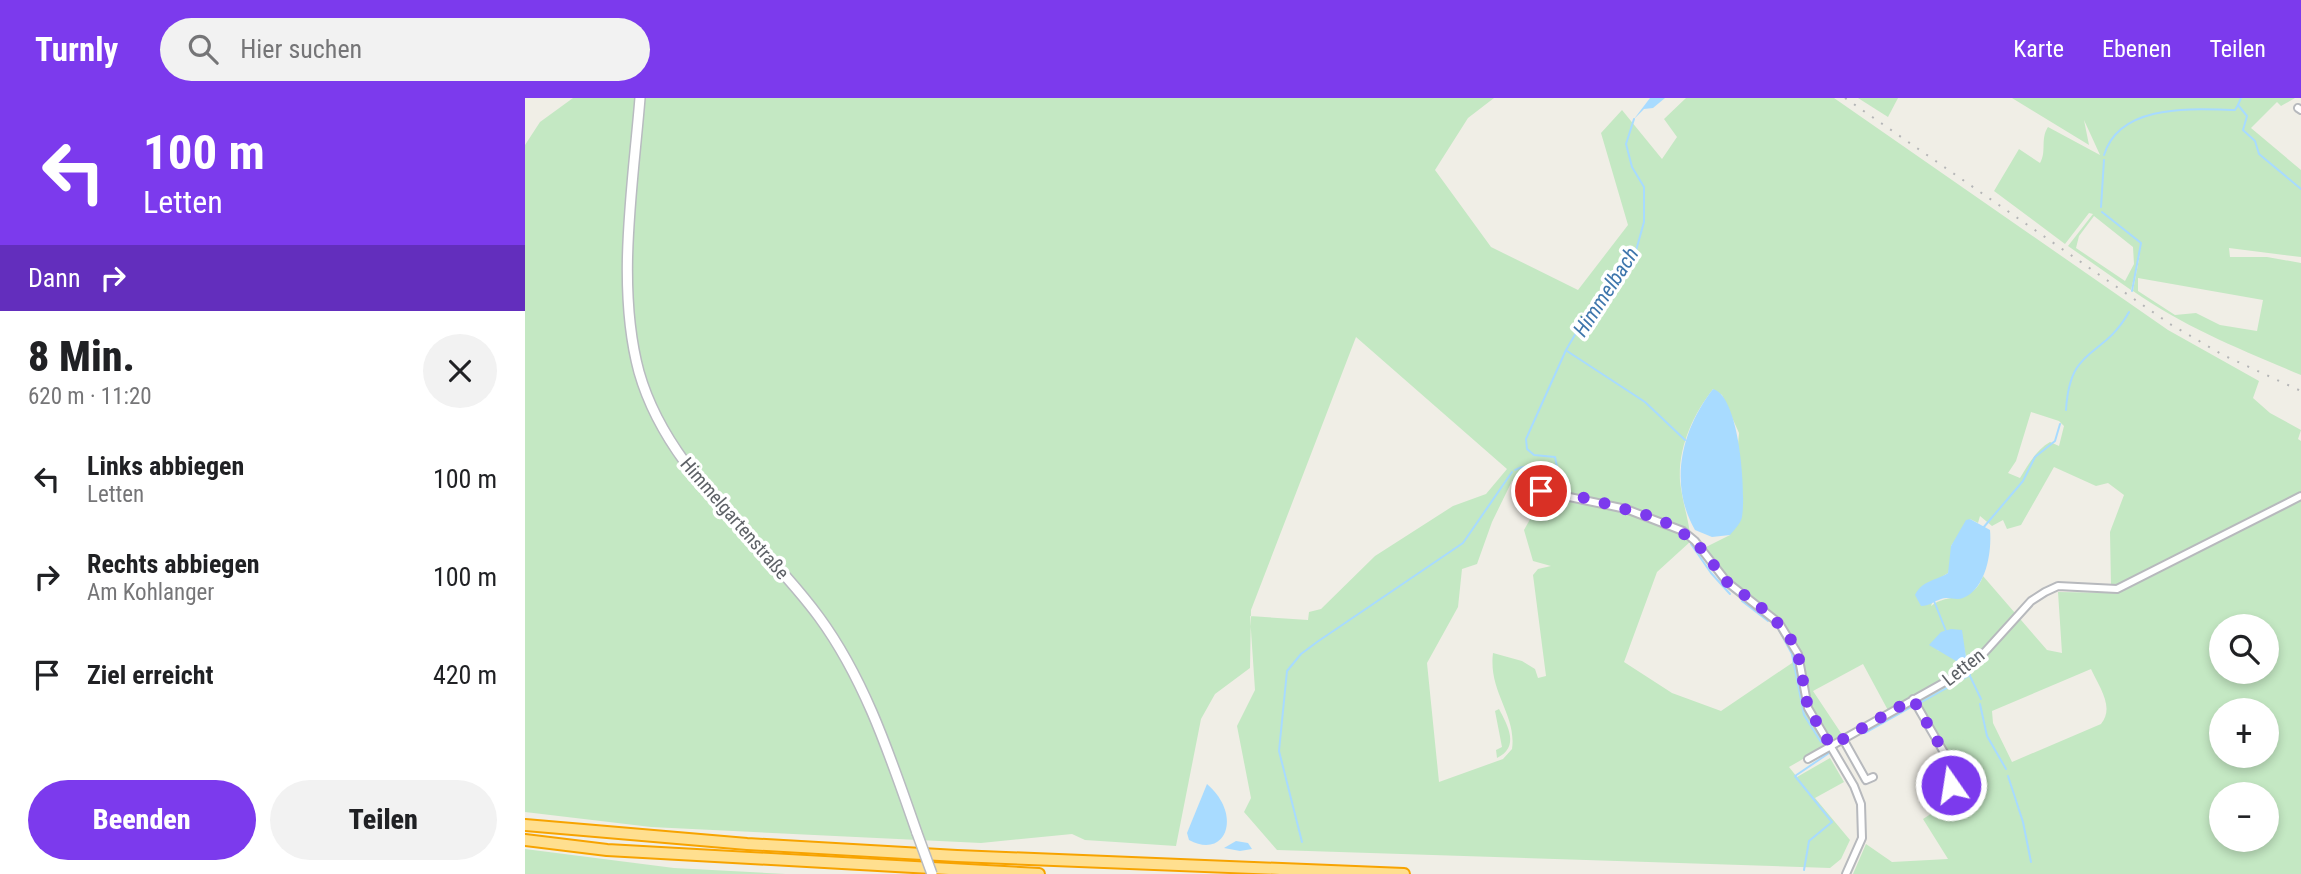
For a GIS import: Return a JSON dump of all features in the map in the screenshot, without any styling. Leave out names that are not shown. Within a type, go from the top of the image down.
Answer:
[{"type":"highway","points":[[525,825],[747,844],[957,856],[1403,874]]},
{"type":"highway","points":[[525,840],[607,850],[1039,874]]},
{"type":"street","name":"Himmelgartenstraße","points":[[640,98],[628,276],[629,328],[646,390],[658,419],[693,475],[787,578],[833,637],[871,710],[932,874]]},
{"type":"street","points":[[1541,491],[1586,498],[1660,519],[1695,541],[1727,582],[1767,612],[1788,634],[1798,654],[1808,708],[1854,786],[1863,816],[1862,838],[1846,874]]},
{"type":"street","name":"Letten","points":[[1808,759],[1940,686],[1968,667],[2031,601],[2045,592],[2058,586],[2117,589],[2140,580],[2301,496]]},
{"type":"street","points":[[1913,699],[1953,768],[1949,801]]},
{"type":"street","points":[[1843,739],[1866,779],[1873,777]]},
{"type":"green space","points":[[573,98],[1494,98],[1468,118],[1435,170],[1491,247],[1578,290],[1628,225],[1601,133],[1622,110],[1662,159],[1677,137],[1664,119],[1686,98],[1834,98],[2168,330],[2259,381],[2253,398],[2270,413],[2301,430],[2298,439],[2301,441],[2301,874],[1853,874],[1866,844],[1892,862],[1948,859],[1923,819],[1968,790],[1917,700],[1890,714],[1863,664],[1813,691],[1843,736],[1789,767],[1797,777],[1830,758],[1844,782],[1815,798],[1850,840],[1841,859],[1830,868],[1277,850],[1244,812],[1251,798],[1237,726],[1255,690],[1251,627],[1250,668],[1215,694],[1201,719],[1176,846],[1085,840],[1072,834],[981,843],[651,827],[525,812],[525,145],[540,122]],"holes":[[[1356,337],[1507,469],[1486,494],[1453,506],[1375,556],[1321,609],[1309,612],[1308,620],[1251,616],[1251,610]],[[1713,389],[1722,395],[1739,433],[1730,535],[1704,548],[1739,591],[1778,620],[1798,651],[1792,663],[1721,711],[1672,693],[1624,662],[1657,572],[1691,541],[1680,481],[1681,456],[1688,432]],[[2031,412],[2059,421],[2064,426],[2059,446],[2050,442],[2045,445],[2020,478],[2008,473],[2016,461]],[[2054,467],[2096,486],[2108,483],[2124,495],[2110,532],[2111,586],[2118,593],[2058,592],[2062,653],[2047,650],[1983,576],[1973,591],[1931,606],[1940,578],[1948,573],[1951,546],[1970,519],[1978,523],[1980,516],[1992,526],[2003,520],[2007,529],[2021,525]],[[1512,481],[1544,485],[1578,496],[1576,501],[1542,498],[1524,530],[1533,561],[1551,566],[1538,569],[1533,575],[1546,676],[1538,678],[1535,669],[1522,661],[1493,653],[1495,680],[1510,725],[1512,749],[1503,759],[1439,782],[1427,663],[1458,607],[1462,569],[1477,564],[1492,522]],[[1963,642],[1966,657],[1937,650]],[[2091,669],[2106,704],[2105,717],[2101,724],[2012,762],[1993,723],[1992,711]]]},
{"type":"green space","points":[[1858,98],[1898,98],[1888,117]]},
{"type":"green space","points":[[2012,98],[2295,98],[2281,106],[2277,102],[2251,128],[2301,170],[2301,257],[2229,248],[2230,257],[2267,257],[2301,263],[2301,375],[2194,327],[2133,291],[2140,253],[2131,290],[2068,246],[2093,214],[2089,213],[2065,244],[1994,191],[2019,149],[2040,163],[2048,127],[2100,155],[2084,120],[2089,145]],"holes":[[[2094,216],[2133,247],[2134,264],[2125,281],[2076,248],[2079,236]],[[2138,278],[2263,300],[2257,331],[2220,325],[2196,313],[2175,315],[2138,291]]]},
{"type":"green space","points":[[1499,709],[1508,729],[1510,742],[1504,753],[1497,758],[1496,750],[1502,747],[1495,711]]},
{"type":"green space","points":[[525,849],[674,868],[786,874],[525,874]]},
{"type":"water","points":[[1650,98],[1665,98],[1653,108],[1644,109],[1634,119]]},
{"type":"water","points":[[1713,389],[1722,396],[1735,426],[1742,468],[1743,505],[1741,519],[1730,535],[1712,537],[1695,530],[1682,494],[1681,475],[1682,457],[1693,421]]},
{"type":"water","points":[[1970,519],[1990,530],[1986,569],[1977,587],[1963,598],[1944,598],[1921,606],[1915,595],[1926,584],[1948,573],[1951,546],[1966,520]]},
{"type":"water","points":[[1962,630],[1966,657],[1961,664],[1929,645],[1941,632]]},
{"type":"water","points":[[1207,784],[1218,796],[1225,809],[1227,821],[1220,839],[1212,844],[1202,845],[1189,840],[1187,833]]},
{"type":"water","points":[[1236,841],[1248,843],[1252,849],[1240,851],[1224,848]]},
{"type":"waterway","points":[[2241,98],[2238,105],[2247,116],[2243,130],[2255,141],[2259,154],[2301,189]]},
{"type":"waterway","points":[[2104,155],[2112,138],[2125,126],[2141,118],[2179,110],[2235,110],[2238,105]]},
{"type":"waterway","name":"Himmelbach","points":[[1515,470],[1525,467],[1557,467],[1555,457],[1534,455],[1527,449],[1526,439],[1566,350],[1586,316],[1635,254],[1644,222],[1644,187],[1632,167],[1626,144],[1634,119]]},
{"type":"waterway","points":[[2101,207],[2104,160]]},
{"type":"waterway","points":[[2102,212],[2141,243],[2132,291]]},
{"type":"waterway","points":[[2066,410],[2069,389],[2081,363],[2119,327],[2129,312]]},
{"type":"waterway","points":[[1567,351],[1645,402],[1685,440]]},
{"type":"waterway","points":[[1983,528],[2023,481],[2035,457],[2055,441],[2060,424]]},
{"type":"waterway","name":"Himmelbach","points":[[1302,842],[1279,751],[1287,671],[1301,654],[1317,642],[1463,543],[1512,472]]},
{"type":"waterway","points":[[1691,544],[1730,594]]},
{"type":"waterway","points":[[1742,601],[1768,621]]},
{"type":"waterway","points":[[1934,601],[1946,631]]},
{"type":"waterway","points":[[1779,630],[1792,654],[1804,715],[1821,742]]},
{"type":"waterway","points":[[1969,674],[1981,699]]},
{"type":"waterway","points":[[1918,704],[1970,675]]},
{"type":"waterway","points":[[1980,704],[1987,736],[2006,769]]},
{"type":"waterway","points":[[1865,733],[1913,706]]},
{"type":"waterway","points":[[1804,870],[1809,841],[1832,822],[1795,776],[1829,753]]},
{"type":"waterway","points":[[2008,776],[2023,822],[2031,862]]},
{"type":"railway","points":[[1845,98],[2170,324],[2223,355],[2301,391]]},
{"type":"route","points":[[1541,491],[1586,498],[1626,509],[1660,519],[1683,531],[1705,552],[1714,567],[1738,593],[1767,612],[1788,634],[1798,654],[1808,708],[1831,746],[1913,699],[1953,768],[1951,785]]}]
